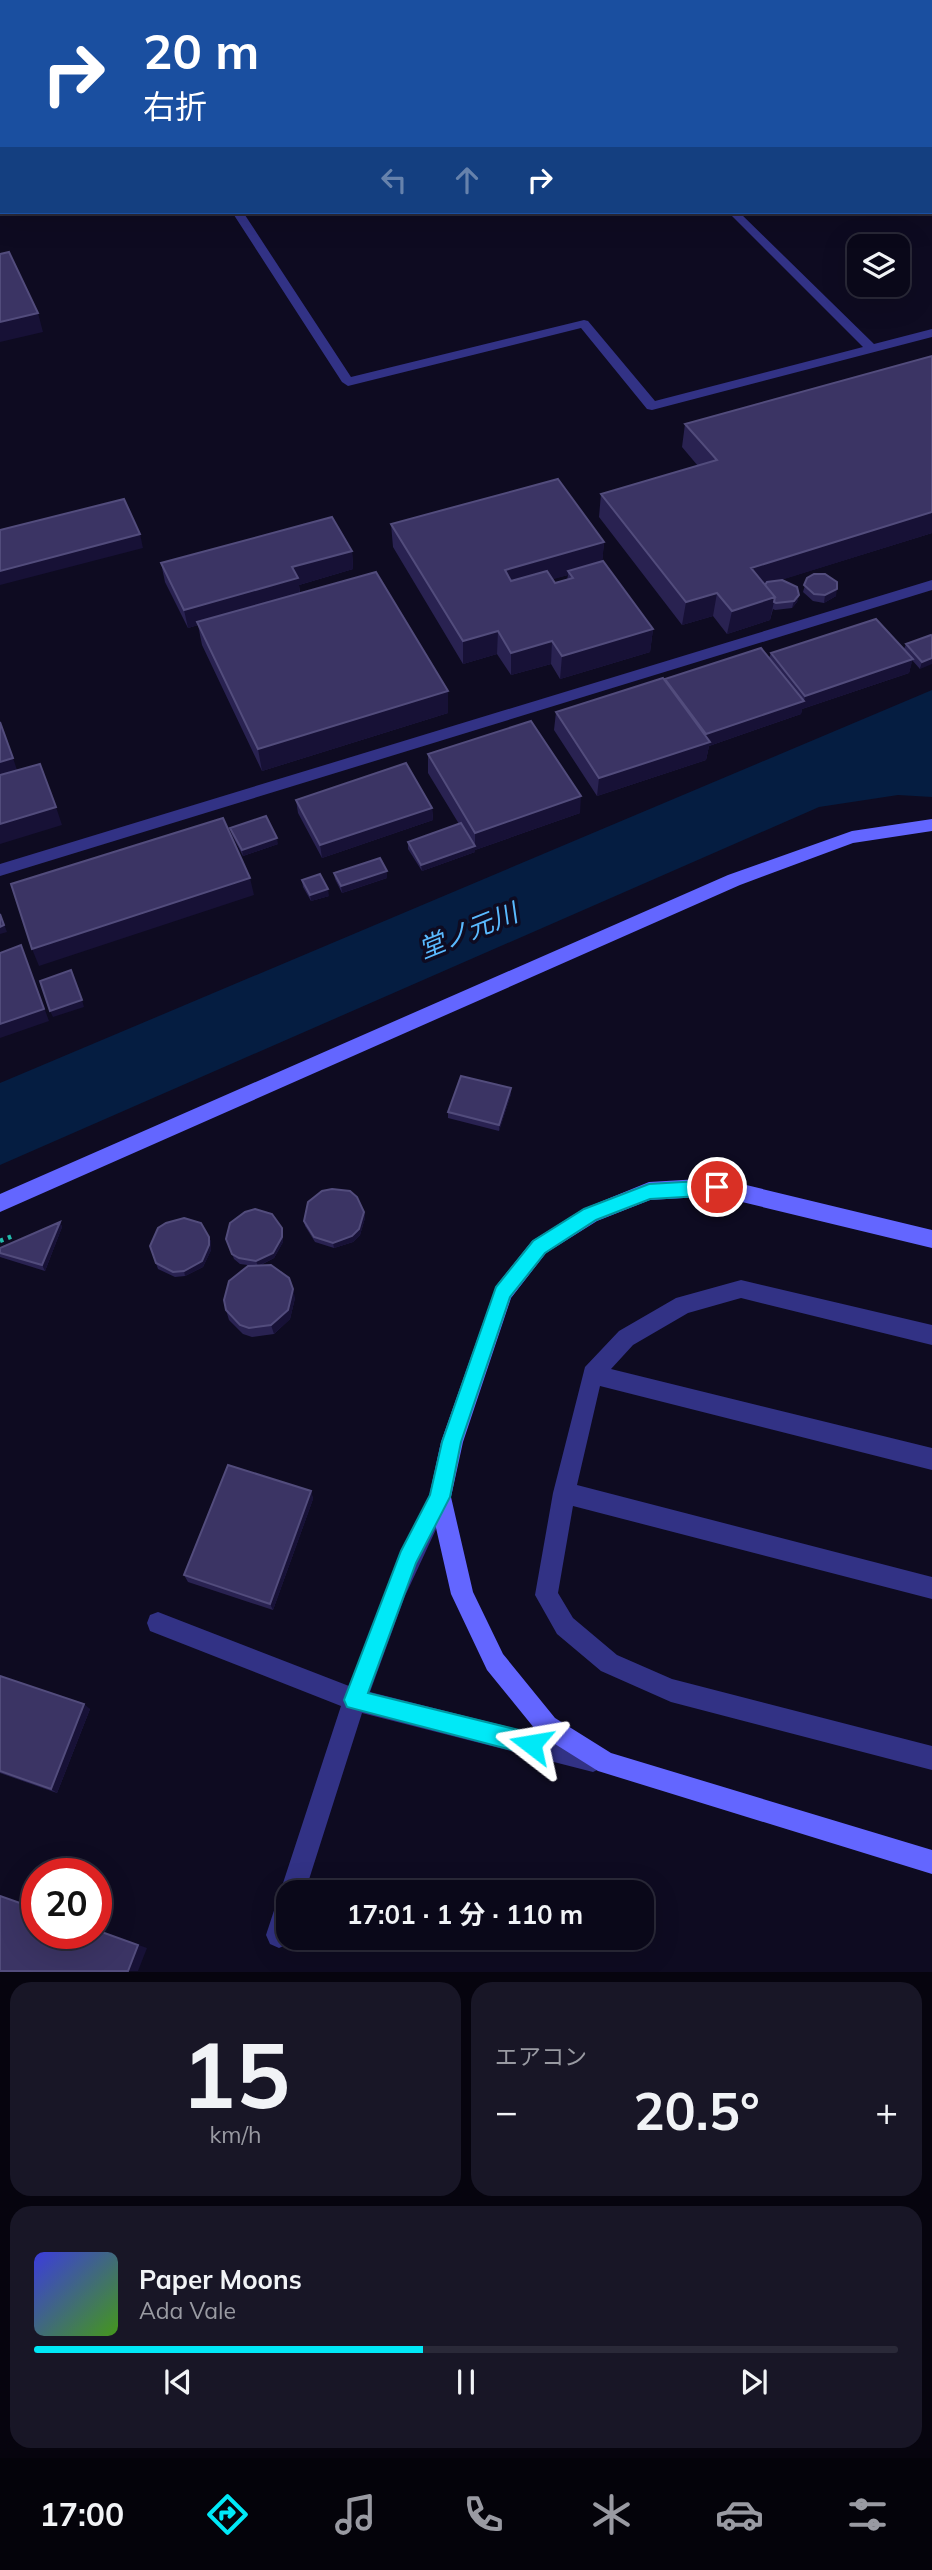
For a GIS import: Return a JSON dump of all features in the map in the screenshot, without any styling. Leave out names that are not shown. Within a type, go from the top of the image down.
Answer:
[{"type":"street","points":[[0,1203],[734,880],[852,837],[932,825]]},
{"type":"street","points":[[932,1239],[717,1187],[649,1191],[590,1215],[539,1247],[503,1293],[452,1442],[440,1497],[462,1594],[495,1662],[548,1726],[606,1763],[932,1862]]},
{"type":"lane","points":[[239,214],[348,382],[584,324],[652,405],[932,333]]},
{"type":"lane","points":[[735,214],[872,349]]},
{"type":"lane","points":[[0,870],[932,585]]},
{"type":"lane","points":[[932,1335],[741,1289],[683,1306],[626,1338],[592,1374],[564,1493],[545,1595],[565,1626],[608,1663],[671,1690],[932,1758]]},
{"type":"lane","points":[[592,1374],[932,1459]]},
{"type":"lane","points":[[564,1493],[932,1588]]},
{"type":"lane","points":[[297,1880],[355,1700],[408,1558],[440,1497]]},
{"type":"lane","points":[[158,1623],[355,1700],[606,1763]]},
{"type":"water","name":"堂ノ元川","points":[[932,690],[932,797],[898,795],[819,807],[0,1165],[0,1083]]},
{"type":"building","points":[[9,252],[38,313],[0,322],[0,254]]},
{"type":"building","points":[[932,356],[932,512],[751,568],[775,597],[732,611],[717,593],[686,602],[601,494],[717,460],[685,424]]},
{"type":"building","points":[[558,479],[604,542],[505,570],[511,581],[547,571],[555,583],[573,578],[568,571],[603,561],[653,629],[562,656],[552,641],[511,653],[498,631],[463,641],[391,524]]},
{"type":"building","points":[[124,499],[140,534],[0,571],[0,530]]},
{"type":"building","points":[[332,517],[352,551],[292,567],[298,578],[184,610],[161,563]]},
{"type":"building","points":[[376,572],[448,691],[258,749],[197,622]]},
{"type":"building","points":[[814,574],[825,574],[837,582],[837,589],[825,595],[814,594],[804,585],[807,578]]},
{"type":"building","points":[[782,580],[797,587],[799,595],[794,601],[774,602],[775,597],[765,585],[767,582]]},
{"type":"building","points":[[876,619],[913,659],[805,696],[771,653]]},
{"type":"building","points":[[931,635],[932,658],[922,662],[906,644]]},
{"type":"building","points":[[761,648],[804,701],[706,734],[665,679]]},
{"type":"building","points":[[663,678],[710,742],[599,778],[556,712]]},
{"type":"building","points":[[531,721],[581,796],[475,833],[428,754]]},
{"type":"building","points":[[0,722],[13,758],[0,762]]},
{"type":"building","points":[[406,763],[432,808],[320,845],[296,800]]},
{"type":"building","points":[[40,764],[56,807],[0,824],[0,775]]},
{"type":"building","points":[[266,816],[277,838],[242,850],[230,828]]},
{"type":"building","points":[[223,818],[250,878],[32,949],[11,884]]},
{"type":"building","points":[[461,823],[475,846],[421,865],[408,842]]},
{"type":"building","points":[[380,858],[387,871],[341,886],[334,873]]},
{"type":"building","points":[[320,874],[328,889],[310,895],[302,880]]},
{"type":"building","points":[[21,945],[44,1009],[0,1024],[0,953]]},
{"type":"building","points":[[71,970],[82,1000],[50,1011],[40,981]]},
{"type":"building","points":[[461,1076],[511,1088],[499,1125],[448,1112]]},
{"type":"building","points":[[322,1191],[350,1191],[357,1197],[364,1212],[359,1229],[352,1236],[333,1243],[314,1237],[304,1221],[308,1202]]},
{"type":"building","points":[[255,1209],[272,1214],[282,1228],[282,1237],[273,1253],[256,1261],[232,1254],[226,1239],[230,1223],[245,1212]]},
{"type":"building","points":[[184,1218],[201,1223],[209,1237],[209,1245],[202,1261],[184,1271],[173,1272],[156,1263],[150,1246],[158,1228]]},
{"type":"building","points":[[60,1222],[42,1265],[0,1253],[0,1248]]},
{"type":"building","points":[[271,1265],[289,1278],[293,1289],[288,1310],[271,1325],[249,1328],[240,1325],[226,1310],[224,1300],[229,1281],[248,1266]]},
{"type":"building","points":[[228,1465],[311,1491],[270,1604],[184,1575]]},
{"type":"building","points":[[0,1676],[84,1704],[51,1789],[0,1771]]},
{"type":"building","points":[[0,1896],[21,1903],[21,1949],[112,1949],[112,1936],[138,1945],[128,1971],[0,1971]]},
{"type":"route","points":[[531,1744],[355,1700],[408,1558],[440,1497],[452,1442],[503,1293],[539,1247],[590,1215],[649,1191],[717,1187]]}]
